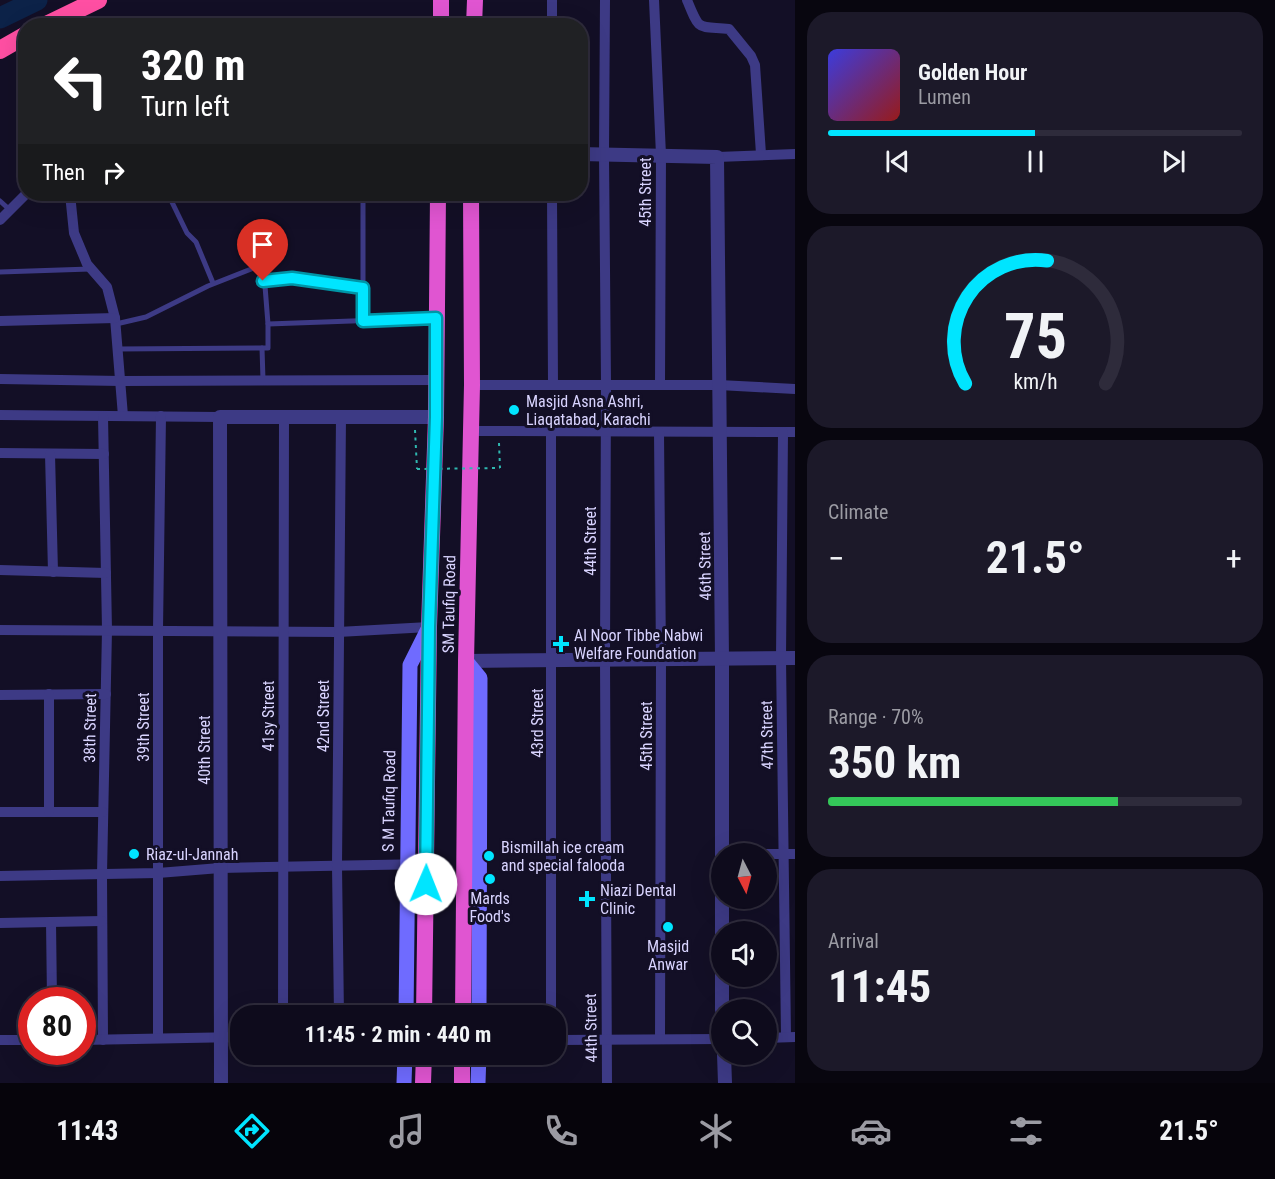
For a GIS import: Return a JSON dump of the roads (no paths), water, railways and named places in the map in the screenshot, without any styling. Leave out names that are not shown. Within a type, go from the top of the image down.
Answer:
[{"type":"highway","points":[[61,18],[98,0]]},
{"type":"highway","points":[[441,0],[441,18]]},
{"type":"highway","points":[[474,18],[475,0]]},
{"type":"highway","points":[[0,50],[18,40]]},
{"type":"highway","points":[[424,1005],[429,627],[437,380],[438,201]]},
{"type":"highway","name":"SM Taufiq Road","points":[[463,1005],[466,661],[472,385],[471,201]]},
{"type":"highway","points":[[423,1065],[423,1083]]},
{"type":"highway","points":[[466,1065],[473,1082]]},
{"type":"main road","name":"S M Taufiq Road","points":[[406,1005],[410,665],[429,627]]},
{"type":"main road","points":[[466,661],[480,678],[479,1005]]},
{"type":"main road","points":[[406,1065],[407,1082]]},
{"type":"main road","points":[[473,1082],[476,1065]]},
{"type":"street","points":[[552,0],[552,18]]},
{"type":"street","name":"44th Street","points":[[605,0],[607,1083]]},
{"type":"street","name":"45th Street","points":[[654,0],[661,155],[660,385]]},
{"type":"street","points":[[687,0],[702,28],[729,29],[751,56],[755,65],[761,154]]},
{"type":"street","points":[[588,154],[717,157],[795,154]]},
{"type":"street","name":"46th Street","points":[[717,157],[722,659],[721,843]]},
{"type":"street","points":[[0,220],[19,201]]},
{"type":"street","points":[[71,201],[74,233],[87,264],[107,286],[116,321],[123,416]]},
{"type":"street","points":[[552,201],[553,384]]},
{"type":"street","points":[[0,321],[116,321]]},
{"type":"street","points":[[0,379],[437,380]]},
{"type":"street","points":[[472,385],[719,385],[795,389]]},
{"type":"street","points":[[0,415],[436,417]]},
{"type":"street","name":"38th Street","points":[[103,416],[107,630],[102,874],[103,1040]]},
{"type":"street","name":"39th Street","points":[[158,1037],[158,630],[161,416]]},
{"type":"street","name":"40th Street","points":[[220,417],[221,1083]]},
{"type":"street","name":"41sy Street","points":[[283,1005],[285,417]]},
{"type":"street","name":"42nd Street","points":[[339,1005],[338,632],[341,417]]},
{"type":"street","points":[[471,431],[795,432]]},
{"type":"street","name":"43rd Street","points":[[551,431],[551,1005]]},
{"type":"street","name":"45th Street","points":[[659,432],[660,1039]]},
{"type":"street","name":"47th Street","points":[[783,432],[788,658],[791,1037]]},
{"type":"street","points":[[0,453],[104,454]]},
{"type":"street","points":[[50,453],[53,572]]},
{"type":"street","points":[[0,570],[106,573]]},
{"type":"street","points":[[0,630],[338,632],[429,627]]},
{"type":"street","points":[[466,661],[788,658]]},
{"type":"street","points":[[0,694],[106,694]]},
{"type":"street","points":[[49,694],[49,812]]},
{"type":"street","points":[[0,812],[103,812]]},
{"type":"street","points":[[0,876],[158,873],[220,868],[427,864]]},
{"type":"street","name":"46th Street","points":[[721,909],[722,999]]},
{"type":"street","points":[[0,923],[102,921]]},
{"type":"street","points":[[51,922],[52,987]]},
{"type":"street","points":[[96,1040],[230,1037]]},
{"type":"street","points":[[566,1038],[711,1039]]},
{"type":"street","points":[[0,1040],[18,1040]]},
{"type":"street","points":[[724,1065],[725,1083]]},
{"type":"lane","points":[[0,201],[10,210]]},
{"type":"lane","points":[[171,201],[187,233],[196,242],[213,284]]},
{"type":"lane","points":[[363,201],[363,321]]},
{"type":"lane","points":[[118,349],[268,348],[263,281],[252,240]]},
{"type":"lane","points":[[116,321],[146,317],[213,284],[259,266]]},
{"type":"lane","points":[[0,272],[92,269]]},
{"type":"lane","points":[[263,281],[292,278],[363,288]]},
{"type":"lane","points":[[268,324],[436,318]]},
{"type":"lane","points":[[262,348],[263,381]]},
{"type":"waterway","points":[[0,18],[37,0]]},
{"type":"place","name":"Masjid Asna Ashri, Liaqatabad, Karachi","points":[[514,410]]},
{"type":"place","name":"Al Noor Tibbe Nabwi Welfare Foundation","points":[[561,644]]},
{"type":"place","name":"Riaz-ul-Jannah","points":[[134,854]]},
{"type":"place","name":"Bismillah ice cream and special falooda","points":[[489,856]]},
{"type":"place","name":"Mards Food's","points":[[490,879]]},
{"type":"place","name":"Niazi Dental Clinic","points":[[587,899]]},
{"type":"place","name":"Masjid Anwar","points":[[668,927]]}]
